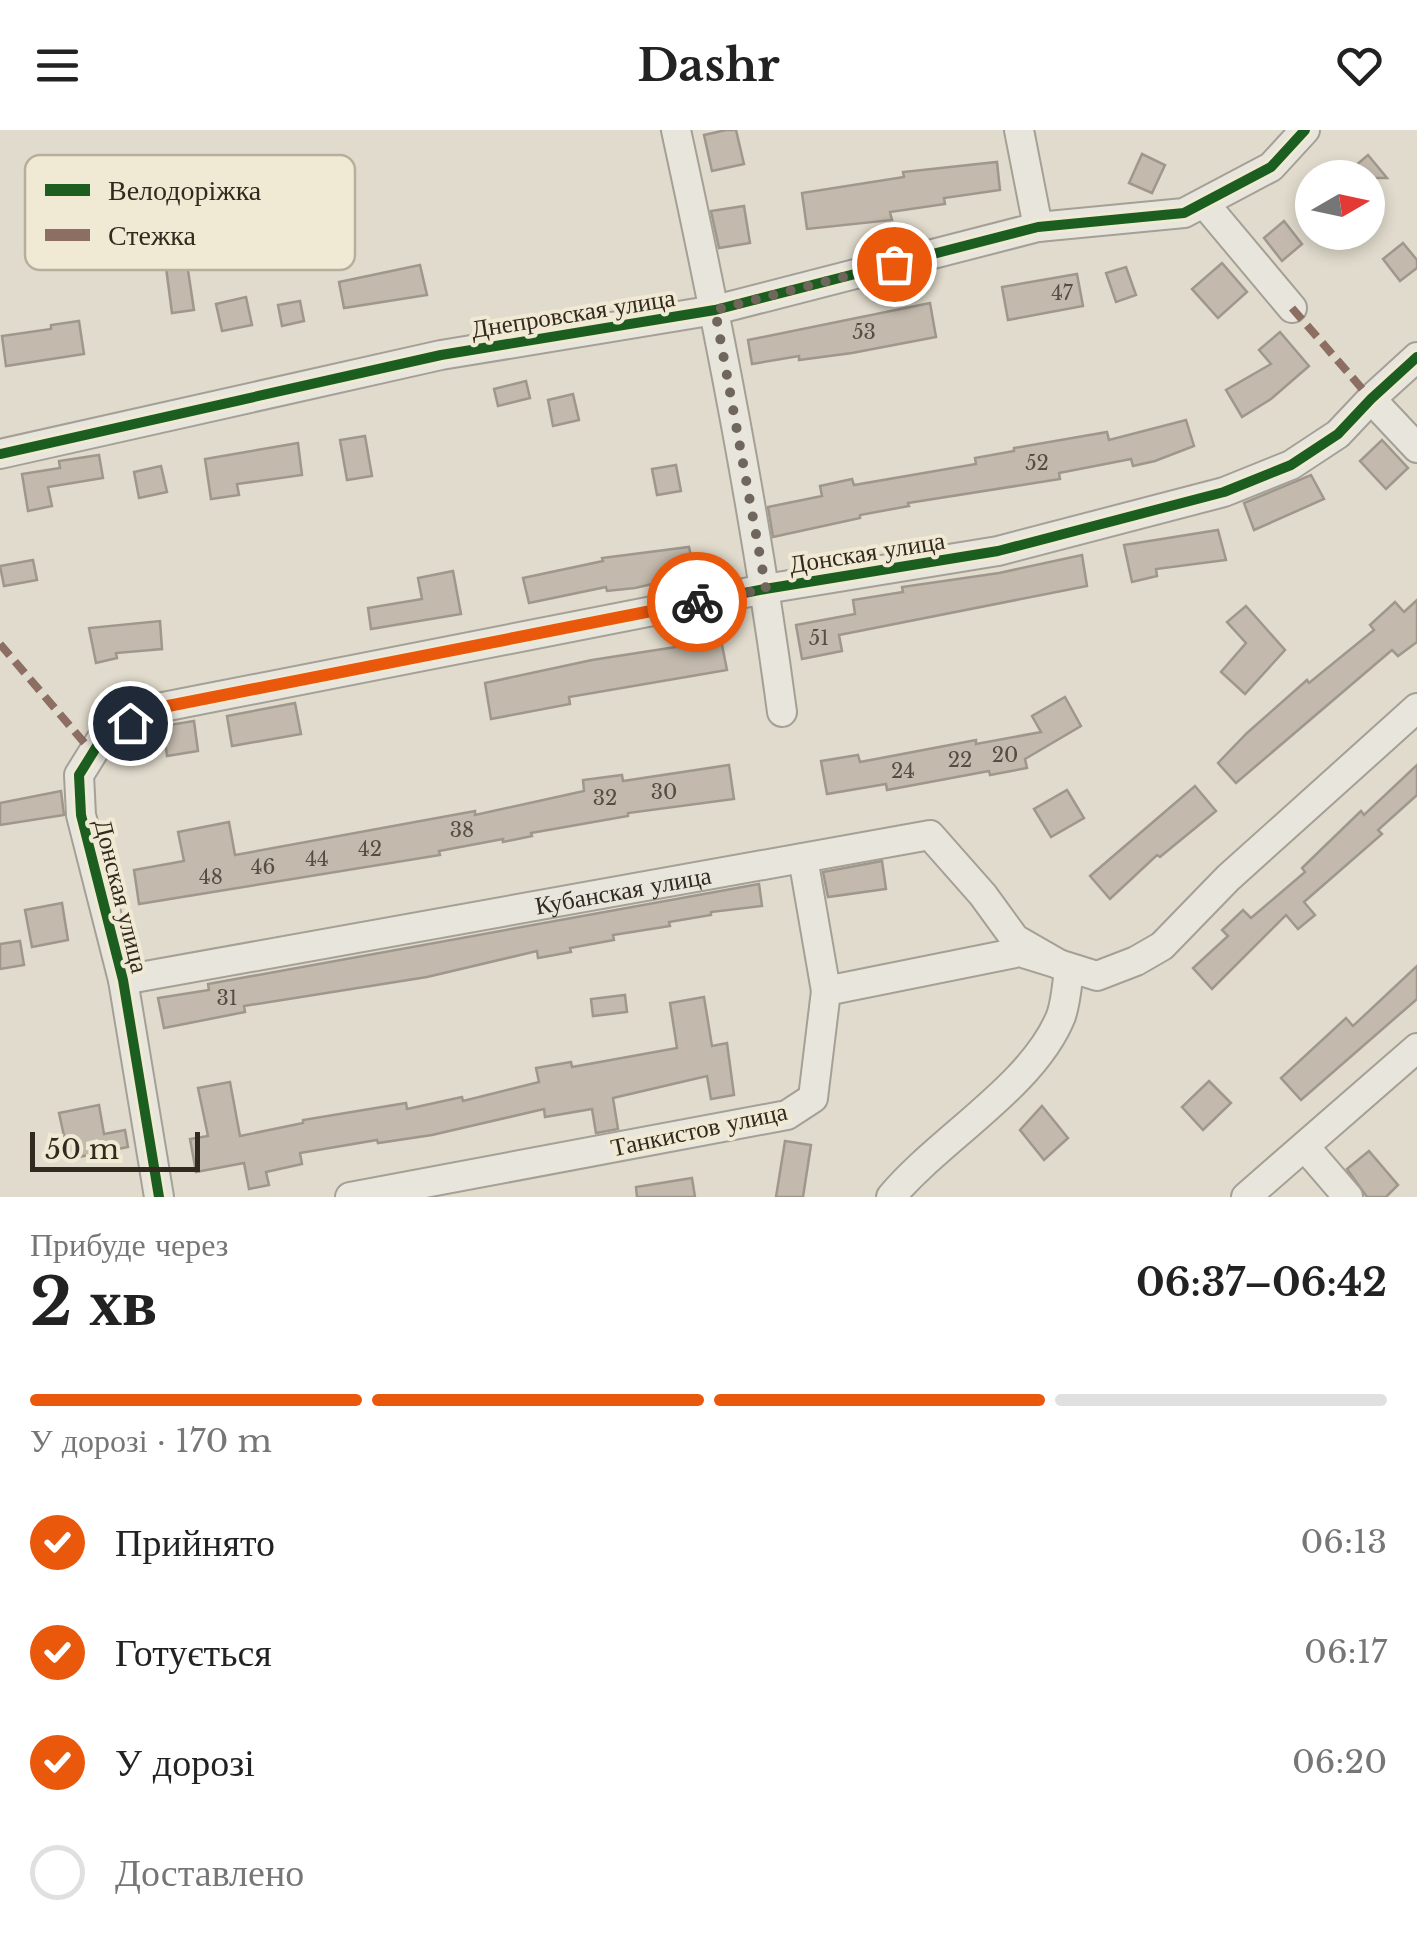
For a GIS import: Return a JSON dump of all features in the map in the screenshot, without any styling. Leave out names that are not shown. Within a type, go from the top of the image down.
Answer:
[{"type":"street","points":[[676,130],[715,310],[766,589],[782,712]]},
{"type":"street","points":[[1020,130],[1038,226]]},
{"type":"street","name":"Днепровская улица","points":[[0,454],[442,355],[715,310],[1038,226],[1184,213],[1271,167],[1306,130]]},
{"type":"street","points":[[1204,203],[1292,308]]},
{"type":"street","name":"Донская улица","points":[[159,1197],[122,980],[81,816],[80,775],[102,738],[158,708],[766,589],[998,551],[1224,492],[1291,465],[1338,434],[1417,358]]},
{"type":"street","points":[[1371,399],[1417,448]]},
{"type":"street","points":[[826,992],[1020,952],[1097,976],[1136,961],[1162,946],[1228,878],[1417,708]]},
{"type":"street","name":"Кубанская улица","points":[[122,980],[930,835],[983,895],[1015,939],[1070,970]]},
{"type":"street","name":"Танкистов улица","points":[[350,1197],[788,1115],[813,1098],[826,992],[802,858]]},
{"type":"street","points":[[891,1197],[1039,1053],[1061,1015],[1070,970]]},
{"type":"street","points":[[1246,1197],[1417,1048]]},
{"type":"street","points":[[1305,1147],[1348,1197]]},
{"type":"building","points":[[736,130],[744,164],[712,171],[704,135]]},
{"type":"building","points":[[1142,154],[1165,165],[1152,193],[1129,183]]},
{"type":"building","points":[[997,162],[1000,190],[944,198],[945,204],[890,212],[892,220],[807,229],[802,193],[904,177],[903,172]]},
{"type":"building","points":[[744,206],[750,243],[719,248],[711,211]]},
{"type":"building","points":[[1284,221],[1295,235],[1295,250],[1282,261],[1264,238]]},
{"type":"building","points":[[1403,243],[1417,260],[1417,268],[1400,281],[1383,259]]},
{"type":"building","points":[[1222,263],[1247,292],[1218,318],[1192,289]]},
{"type":"building","points":[[420,265],[427,295],[344,308],[339,282]]},
{"type":"building","points":[[1126,267],[1136,295],[1116,302],[1106,273]]},
{"type":"building","points":[[166,270],[188,270],[194,310],[172,313]]},
{"type":"building","points":[[1077,274],[1083,306],[1008,320],[1002,287]]},
{"type":"building","points":[[246,297],[252,325],[222,331],[216,304]]},
{"type":"building","points":[[300,301],[304,321],[282,326],[278,305]]},
{"type":"building","points":[[930,303],[936,337],[852,353],[752,364],[748,340]]},
{"type":"building","points":[[79,321],[84,354],[6,366],[2,336]]},
{"type":"building","points":[[1280,332],[1309,366],[1271,399],[1242,417],[1226,390],[1271,364],[1259,350]]},
{"type":"building","points":[[526,381],[530,398],[498,406],[494,389]]},
{"type":"building","points":[[573,394],[579,420],[553,426],[548,400]]},
{"type":"building","points":[[1186,420],[1194,446],[1155,461],[1133,466],[1131,459],[1059,473],[1060,479],[908,503],[909,506],[773,537],[768,507],[822,496],[820,486],[852,479],[854,485],[976,464],[975,458],[1014,448],[1107,432],[1109,440]]},
{"type":"building","points":[[365,436],[372,476],[347,480],[340,440]]},
{"type":"building","points":[[1382,440],[1408,468],[1386,489],[1360,461]]},
{"type":"building","points":[[298,443],[302,475],[237,484],[239,495],[211,499],[205,459]]},
{"type":"building","points":[[99,455],[103,478],[48,487],[52,506],[28,511],[22,474],[60,468],[59,461]]},
{"type":"building","points":[[676,465],[681,491],[657,495],[652,469]]},
{"type":"building","points":[[161,466],[167,492],[139,498],[134,472]]},
{"type":"building","points":[[1311,475],[1324,499],[1254,530],[1244,503]]},
{"type":"building","points":[[1218,530],[1226,560],[1156,569],[1157,576],[1132,582],[1124,545]]},
{"type":"building","points":[[689,547],[695,574],[635,588],[607,591],[606,587],[529,603],[523,578],[603,561],[602,558]]},
{"type":"building","points":[[1082,555],[1087,586],[839,635],[842,651],[802,659],[796,625],[855,614],[853,600],[903,592],[902,587],[999,573]]},
{"type":"building","points":[[33,560],[37,580],[4,586],[0,566]]},
{"type":"building","points":[[453,571],[461,614],[371,629],[368,608],[422,599],[418,578]]},
{"type":"building","points":[[1417,600],[1417,642],[1398,656],[1392,650],[1236,783],[1218,763],[1247,733],[1307,680],[1309,683],[1374,630],[1370,625],[1395,602],[1404,612]]},
{"type":"building","points":[[1246,606],[1285,650],[1245,694],[1221,672],[1246,643],[1227,622]]},
{"type":"building","points":[[160,621],[162,649],[116,653],[117,658],[96,663],[89,628]]},
{"type":"building","points":[[721,640],[727,670],[569,697],[570,704],[491,719],[485,683],[592,660]]},
{"type":"building","points":[[1065,697],[1081,726],[1025,759],[1027,768],[887,790],[886,784],[827,794],[821,761],[858,755],[860,762],[1041,732],[1032,716]]},
{"type":"building","points":[[295,703],[301,734],[232,746],[227,716]]},
{"type":"building","points":[[194,721],[198,751],[167,756],[163,726]]},
{"type":"building","points":[[729,765],[734,799],[628,813],[503,842],[439,851],[440,855],[139,904],[134,870],[184,861],[178,832],[229,822],[235,855],[475,811],[475,815],[584,791],[583,780],[622,775],[623,781]]},
{"type":"building","points":[[1417,765],[1417,795],[1378,830],[1382,834],[1304,902],[1315,915],[1298,929],[1286,915],[1212,989],[1193,968],[1228,936],[1222,930],[1243,910],[1251,918],[1305,872],[1302,868],[1361,811],[1364,815]]},
{"type":"building","points":[[1195,786],[1216,811],[1160,857],[1157,855],[1110,899],[1090,876]]},
{"type":"building","points":[[1067,790],[1084,818],[1051,837],[1034,809]]},
{"type":"building","points":[[61,791],[64,815],[0,825],[0,803]]},
{"type":"building","points":[[882,861],[886,889],[828,897],[823,872]]},
{"type":"building","points":[[759,884],[762,906],[711,912],[669,922],[670,926],[613,935],[614,940],[570,948],[571,952],[538,958],[537,951],[427,977],[244,1006],[245,1012],[164,1028],[158,998],[209,990],[208,984]]},
{"type":"building","points":[[62,903],[68,940],[32,947],[25,910]]},
{"type":"building","points":[[20,941],[24,965],[0,969],[0,944]]},
{"type":"building","points":[[1417,966],[1417,999],[1301,1100],[1281,1078],[1346,1018],[1353,1026]]},
{"type":"building","points":[[625,995],[627,1012],[593,1016],[591,999]]},
{"type":"building","points":[[704,997],[712,1046],[727,1043],[734,1095],[711,1099],[707,1076],[613,1098],[618,1129],[596,1133],[592,1109],[545,1117],[544,1109],[432,1135],[300,1153],[302,1164],[266,1172],[269,1185],[249,1189],[244,1163],[196,1172],[190,1139],[208,1136],[198,1088],[230,1082],[240,1136],[303,1120],[406,1103],[407,1109],[462,1097],[463,1101],[539,1082],[536,1068],[571,1062],[572,1067],[677,1048],[670,1003]]},
{"type":"building","points":[[1209,1081],[1231,1103],[1203,1130],[1182,1107]]},
{"type":"building","points":[[99,1105],[104,1134],[125,1130],[128,1147],[69,1159],[59,1113]]},
{"type":"building","points":[[1042,1106],[1068,1138],[1044,1160],[1020,1130]]},
{"type":"building","points":[[785,1141],[811,1145],[803,1197],[776,1197]]},
{"type":"building","points":[[1369,1151],[1398,1185],[1386,1197],[1367,1197],[1347,1169]]},
{"type":"building","points":[[692,1178],[695,1197],[637,1197],[636,1187]]},
{"type":"marked path","points":[[1292,308],[1371,399]]},
{"type":"marked path","points":[[0,644],[93,753]]},
{"type":"cycle path","points":[[0,454],[441,355],[715,310],[1038,227],[1184,213],[1271,167],[1305,130]]},
{"type":"cycle path","points":[[159,1197],[123,980],[81,815],[79,775],[102,738],[158,708],[765,589],[998,551],[1224,492],[1291,465],[1338,434],[1417,357]]},
{"type":"way so far","points":[[697,602],[766,589],[715,310],[894,264]]},
{"type":"route","points":[[130,723],[158,708],[697,602]]}]
